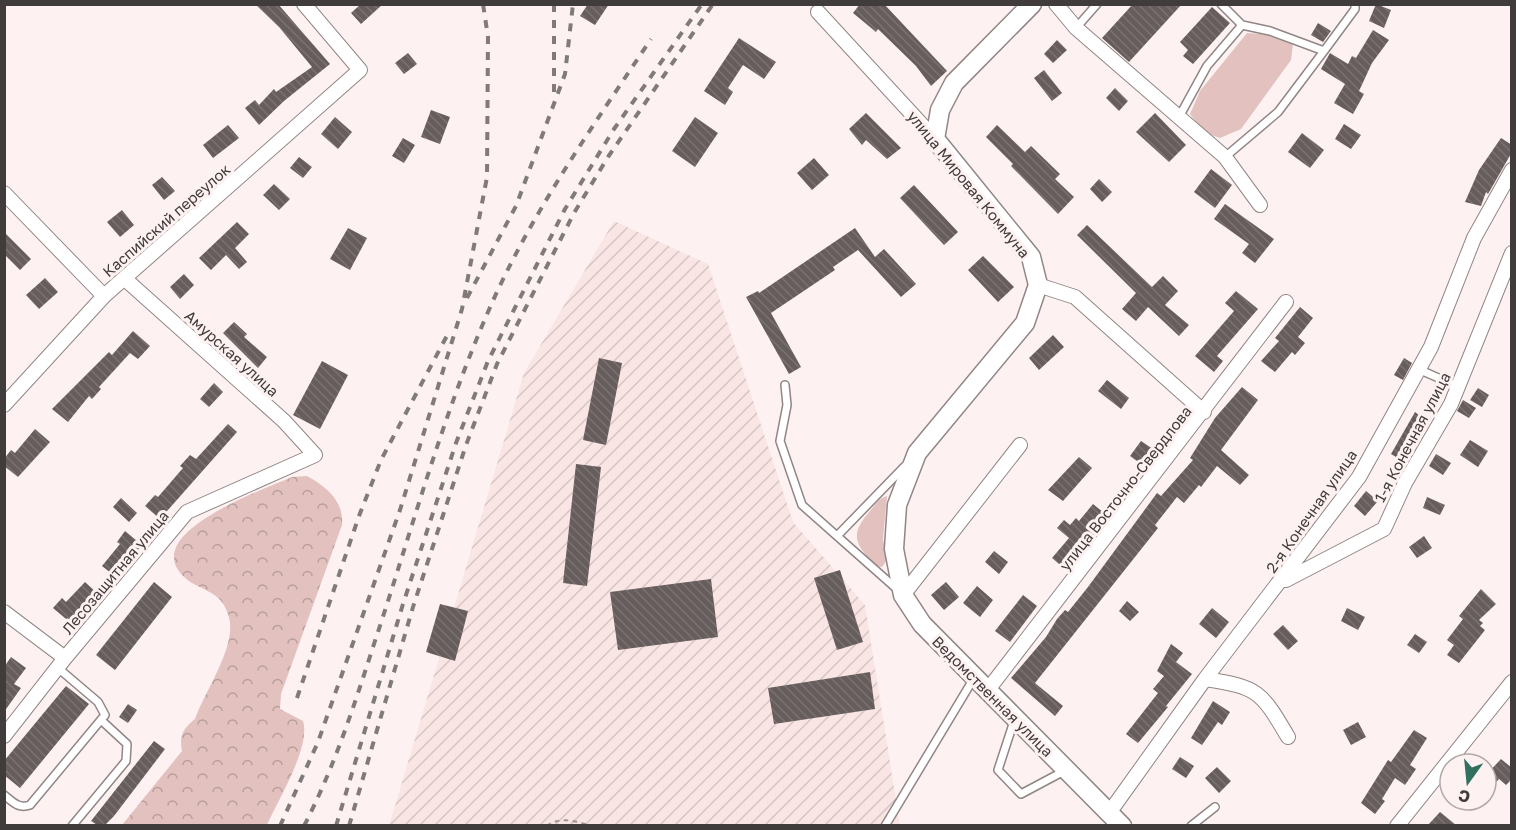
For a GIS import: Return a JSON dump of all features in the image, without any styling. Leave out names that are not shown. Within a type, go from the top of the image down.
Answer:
[{"type":"main road","points":[[935,139],[940,110],[954,83],[1032,4]]},
{"type":"main road","name":"улица Мировая Коммуна","points":[[935,139],[1031,257],[1038,285]]},
{"type":"main road","name":"Ведомственная улица","points":[[1038,285],[1025,323],[917,453],[897,505],[894,549],[903,595],[922,624],[1116,819]]},
{"type":"street","name":"Каспийский переулок","points":[[4,405],[104,296],[360,70],[304,4]]},
{"type":"street","points":[[1056,4],[1076,27],[1226,157],[1260,205]]},
{"type":"street","name":"улица Мировая Коммуна","points":[[818,12],[935,139]]},
{"type":"street","name":"2-я Конечная улица","points":[[1116,819],[1205,679],[1281,583],[1359,477],[1431,347],[1474,238],[1512,170]]},
{"type":"street","points":[[4,193],[104,296]]},
{"type":"street","name":"1-я Конечная улица","points":[[1281,583],[1384,529],[1405,483],[1459,387],[1512,253]]},
{"type":"street","name":"Амурская улица","points":[[125,279],[284,421],[315,455]]},
{"type":"street","points":[[1038,285],[1076,297],[1204,412]]},
{"type":"street","name":"улица Восточно-Свердлова","points":[[987,691],[1286,303]]},
{"type":"street","points":[[903,595],[1020,446]]},
{"type":"street","name":"Лесозащитная улица","points":[[4,736],[187,512],[315,455]]},
{"type":"street","points":[[4,612],[62,663]]},
{"type":"street","points":[[1205,679],[1243,685],[1267,702],[1288,737]]},
{"type":"street","points":[[1397,825],[1512,682]]},
{"type":"lane","points":[[1076,27],[1097,4]]},
{"type":"lane","points":[[1221,4],[1242,25],[1270,31],[1324,51]]},
{"type":"lane","points":[[1226,157],[1278,112],[1338,35],[1355,9],[1355,4]]},
{"type":"lane","points":[[1179,117],[1207,66],[1242,25]]},
{"type":"lane","points":[[1418,369],[1459,387]]},
{"type":"lane","points":[[785,385],[788,405],[780,441],[802,506],[903,595]]},
{"type":"lane","points":[[837,536],[917,453]]},
{"type":"lane","points":[[4,795],[16,805],[30,805],[105,715],[103,708],[62,663]]},
{"type":"lane","points":[[885,825],[974,678]]},
{"type":"lane","points":[[1015,719],[998,770],[1021,794],[1066,770]]},
{"type":"lane","points":[[72,825],[126,761],[127,744],[101,720]]},
{"type":"lane","points":[[1191,825],[1215,807]]},
{"type":"path","points":[[547,825],[554,820],[578,821],[591,825]]},
{"type":"shaded area","points":[[614,221],[708,264],[793,522],[865,605],[900,825],[389,826],[524,373]]},
{"type":"green space","points":[[1247,33],[1277,35],[1293,44],[1291,60],[1241,129],[1220,138],[1205,133],[1190,114],[1200,91]]},
{"type":"green space","points":[[307,476],[333,496],[340,509],[342,525],[281,694],[280,709],[303,721],[304,732],[298,759],[267,825],[122,825],[182,751],[183,733],[195,719],[219,668],[228,641],[229,617],[225,608],[215,596],[183,576],[174,560],[178,544],[192,528],[212,514],[292,477]]},
{"type":"green space","points":[[887,496],[883,539],[887,560],[882,567],[876,566],[864,552],[857,540],[857,534],[863,520],[874,506]]},
{"type":"building","points":[[255,4],[278,4],[330,64],[284,101],[259,125],[245,108],[255,100],[259,105],[274,89],[276,92],[312,67],[279,27]]},
{"type":"building","points":[[361,4],[383,4],[361,24],[351,13]]},
{"type":"building","points":[[588,4],[609,4],[595,25],[580,16]]},
{"type":"building","points":[[860,4],[884,4],[947,71],[931,86],[916,66],[878,29],[876,32],[853,13]]},
{"type":"building","points":[[1133,4],[1182,4],[1129,62],[1102,38]]},
{"type":"building","points":[[1376,4],[1391,10],[1384,28],[1369,21]]},
{"type":"building","points":[[1212,7],[1230,23],[1193,64],[1183,56],[1188,50],[1180,42]]},
{"type":"building","points":[[1318,23],[1331,31],[1323,42],[1311,35]]},
{"type":"building","points":[[1373,30],[1389,40],[1372,63],[1359,91],[1364,94],[1353,114],[1334,103],[1345,84],[1321,69],[1330,53],[1348,64],[1352,56],[1356,58]]},
{"type":"building","points":[[739,38],[776,62],[764,79],[743,65],[728,88],[733,92],[725,105],[704,91]]},
{"type":"building","points":[[1057,40],[1067,50],[1053,63],[1044,54]]},
{"type":"building","points":[[408,53],[417,64],[404,74],[395,63]]},
{"type":"building","points":[[1044,70],[1062,93],[1052,101],[1034,78]]},
{"type":"building","points":[[1115,88],[1128,101],[1119,111],[1106,98]]},
{"type":"building","points":[[431,110],[450,117],[440,144],[421,137]]},
{"type":"building","points":[[866,113],[901,148],[887,159],[866,140],[862,145],[849,129]]},
{"type":"building","points":[[1155,113],[1186,145],[1169,162],[1136,132]]},
{"type":"building","points":[[335,117],[352,132],[338,149],[321,134]]},
{"type":"building","points":[[695,117],[718,133],[695,167],[672,151]]},
{"type":"building","points":[[1344,124],[1361,135],[1351,149],[1335,139]]},
{"type":"building","points":[[228,125],[239,138],[213,158],[203,145]]},
{"type":"building","points":[[997,125],[1025,152],[1031,146],[1060,174],[1055,179],[1074,197],[1058,214],[986,137]]},
{"type":"building","points":[[1302,133],[1324,150],[1310,168],[1288,152]]},
{"type":"building","points":[[403,138],[415,145],[404,163],[392,156]]},
{"type":"building","points":[[1501,138],[1512,145],[1512,152],[1488,194],[1486,192],[1481,206],[1465,202],[1479,170]]},
{"type":"building","points":[[299,157],[312,167],[303,178],[290,168]]},
{"type":"building","points":[[814,158],[829,175],[812,190],[797,173]]},
{"type":"building","points":[[1211,169],[1232,185],[1215,208],[1194,192]]},
{"type":"building","points":[[162,177],[175,191],[164,200],[152,185]]},
{"type":"building","points":[[1099,179],[1112,192],[1102,202],[1090,189]]},
{"type":"building","points":[[274,184],[290,199],[279,210],[263,195]]},
{"type":"building","points":[[914,185],[958,232],[944,245],[900,198]]},
{"type":"building","points":[[1225,204],[1274,239],[1255,263],[1242,253],[1249,244],[1214,219]]},
{"type":"building","points":[[122,210],[134,225],[120,237],[107,222]]},
{"type":"building","points":[[237,222],[249,234],[235,248],[247,262],[239,269],[226,255],[211,270],[199,258]]},
{"type":"building","points":[[1087,225],[1152,287],[1163,276],[1178,291],[1165,305],[1189,325],[1179,336],[1148,307],[1136,321],[1122,309],[1136,293],[1077,235]]},
{"type":"building","points":[[348,228],[367,238],[350,270],[330,259]]},
{"type":"building","points":[[855,228],[875,257],[884,249],[916,284],[901,297],[858,250],[833,267],[835,270],[771,313],[801,367],[789,374],[746,297],[758,291],[759,293]]},
{"type":"building","points":[[4,232],[31,259],[20,270],[4,254]]},
{"type":"building","points":[[983,256],[1014,287],[998,302],[968,270]]},
{"type":"building","points":[[184,274],[194,285],[180,299],[170,287]]},
{"type":"building","points":[[45,278],[58,292],[39,309],[26,295]]},
{"type":"building","points":[[1236,291],[1258,309],[1217,356],[1223,361],[1214,372],[1195,356],[1234,311],[1225,303]]},
{"type":"building","points":[[1300,307],[1313,318],[1298,337],[1305,343],[1295,355],[1292,352],[1275,372],[1261,361],[1279,341],[1275,338]]},
{"type":"building","points":[[234,322],[247,334],[244,337],[267,357],[258,368],[223,333]]},
{"type":"building","points":[[133,331],[150,346],[138,359],[130,353],[99,387],[101,389],[92,399],[89,396],[68,422],[52,409],[109,352],[112,355]]},
{"type":"building","points":[[1053,335],[1064,347],[1039,370],[1029,358]]},
{"type":"building","points":[[599,358],[622,363],[606,445],[583,440]]},
{"type":"building","points":[[1404,358],[1412,363],[1403,380],[1394,375]]},
{"type":"building","points":[[322,361],[348,375],[320,429],[293,415]]},
{"type":"building","points":[[1107,380],[1129,398],[1121,409],[1098,391]]},
{"type":"building","points":[[214,383],[223,392],[209,407],[200,399]]},
{"type":"building","points":[[1242,387],[1258,400],[1221,450],[1249,475],[1240,485],[1217,466],[1201,487],[1199,485],[1184,503],[1177,497],[1155,525],[1158,528],[1035,683],[1063,706],[1055,716],[1011,678],[1046,637],[1057,619],[1065,610],[1068,612],[1088,587],[1157,493],[1161,496],[1193,460],[1190,458],[1215,418]]},
{"type":"building","points":[[1478,388],[1489,395],[1482,407],[1470,400]]},
{"type":"building","points":[[1463,400],[1476,408],[1469,418],[1457,411]]},
{"type":"building","points":[[1415,412],[1428,422],[1406,451],[1411,454],[1406,463],[1391,454]]},
{"type":"building","points":[[228,424],[237,432],[160,519],[145,506],[155,495],[158,497],[183,468],[180,466],[190,455],[196,459]]},
{"type":"building","points":[[35,429],[50,442],[18,477],[4,466],[4,459],[11,450],[15,453]]},
{"type":"building","points":[[1470,440],[1488,451],[1478,467],[1460,455]]},
{"type":"building","points":[[1141,441],[1156,451],[1145,467],[1130,456]]},
{"type":"building","points":[[1436,454],[1451,463],[1443,475],[1429,466]]},
{"type":"building","points":[[1079,457],[1092,468],[1063,501],[1048,490]]},
{"type":"building","points":[[576,464],[601,467],[587,586],[563,583]]},
{"type":"building","points":[[1366,491],[1378,501],[1365,516],[1354,506]]},
{"type":"building","points":[[1427,497],[1445,505],[1440,515],[1423,508]]},
{"type":"building","points":[[121,498],[137,513],[129,522],[113,507]]},
{"type":"building","points":[[1093,504],[1109,517],[1066,570],[1052,558],[1069,538],[1057,528],[1064,520],[1070,525],[1076,518],[1079,521]]},
{"type":"building","points":[[125,531],[142,545],[116,577],[102,566],[120,544],[117,542]]},
{"type":"building","points":[[1424,536],[1432,548],[1417,558],[1409,547]]},
{"type":"building","points":[[994,551],[1008,562],[999,574],[985,562]]},
{"type":"building","points":[[840,570],[863,642],[837,650],[814,578]]},
{"type":"building","points":[[711,579],[718,637],[618,650],[610,592]]},
{"type":"building","points":[[85,582],[99,595],[72,624],[53,608],[62,598],[66,602]]},
{"type":"building","points":[[154,582],[172,597],[115,670],[96,655]]},
{"type":"building","points":[[946,582],[959,597],[944,610],[931,595]]},
{"type":"building","points":[[977,586],[993,600],[980,617],[963,603]]},
{"type":"building","points":[[1481,589],[1496,604],[1479,620],[1483,623],[1480,626],[1485,630],[1459,663],[1447,655],[1454,645],[1447,640],[1463,619],[1459,616]]},
{"type":"building","points":[[1023,595],[1037,606],[1010,642],[995,631]]},
{"type":"building","points":[[1127,601],[1139,612],[1130,621],[1119,611]]},
{"type":"building","points":[[440,604],[468,611],[455,661],[426,652]]},
{"type":"building","points":[[1212,608],[1229,622],[1216,638],[1199,624]]},
{"type":"building","points":[[1347,608],[1365,617],[1358,630],[1341,621]]},
{"type":"building","points":[[1283,625],[1298,641],[1288,650],[1273,634]]},
{"type":"building","points":[[1415,634],[1427,642],[1419,653],[1407,645]]},
{"type":"building","points":[[1171,644],[1183,653],[1176,662],[1192,674],[1138,743],[1126,734],[1158,693],[1153,689],[1164,676],[1157,671]]},
{"type":"building","points":[[11,657],[26,668],[14,684],[21,688],[4,712],[4,667]]},
{"type":"building","points":[[870,672],[875,709],[774,724],[768,688]]},
{"type":"building","points":[[66,686],[89,704],[20,788],[4,775],[4,761]]},
{"type":"building","points":[[1213,701],[1230,712],[1222,725],[1218,722],[1202,745],[1191,738]]},
{"type":"building","points":[[128,704],[137,710],[128,723],[119,717]]},
{"type":"building","points":[[1358,722],[1366,737],[1351,745],[1343,730]]},
{"type":"building","points":[[1414,730],[1427,738],[1410,765],[1416,769],[1405,785],[1395,778],[1382,799],[1385,801],[1375,814],[1361,803],[1388,760],[1391,762]]},
{"type":"building","points":[[154,741],[165,749],[114,816],[105,825],[97,825],[91,821]]},
{"type":"building","points":[[1180,757],[1194,766],[1186,778],[1172,769]]},
{"type":"building","points":[[1501,759],[1512,768],[1512,779],[1506,785],[1498,780],[1498,762]]},
{"type":"building","points":[[1217,767],[1231,781],[1219,793],[1205,778]]},
{"type":"building","points":[[1440,812],[1456,825],[1428,825]]},
{"type":"railway","points":[[280,826],[318,742],[400,510],[462,309],[487,177],[488,37],[483,4]]},
{"type":"railway","points":[[554,4],[554,94]]},
{"type":"railway","points":[[467,298],[516,206],[565,74],[573,4]]},
{"type":"railway","points":[[336,826],[403,604],[456,443],[488,361],[565,209],[614,129],[702,4]]},
{"type":"railway","points":[[349,826],[413,607],[466,445],[497,364],[574,213],[608,157],[713,4]]},
{"type":"railway","points":[[304,826],[325,782],[351,714],[440,439],[485,319],[540,210],[651,39]]},
{"type":"railway","points":[[297,698],[359,516],[381,460],[450,330]]}]
